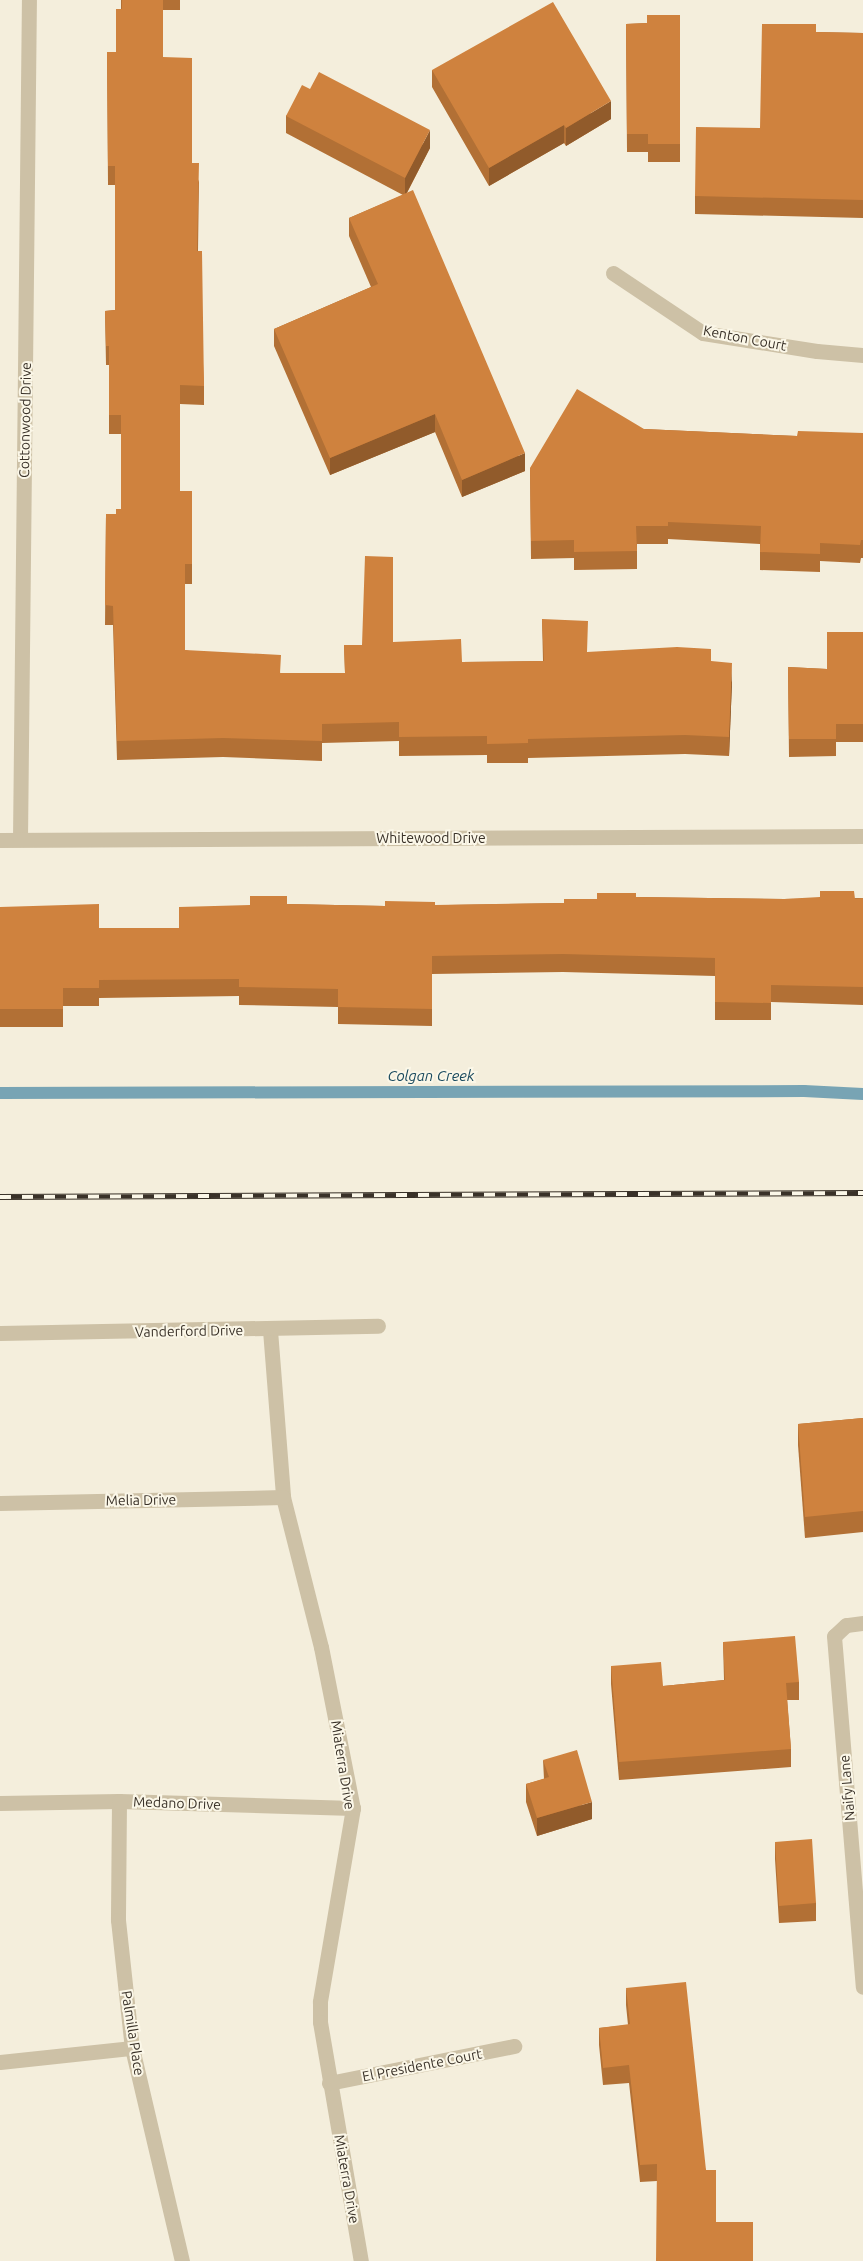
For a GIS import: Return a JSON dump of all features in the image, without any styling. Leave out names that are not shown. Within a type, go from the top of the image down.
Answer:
[{"type":"street","name":"Cottonwood Drive","points":[[20,839],[29,0]]},
{"type":"street","name":"Kenton Court","points":[[613,274],[703,333],[817,351],[863,355]]},
{"type":"street","name":"Whitewood Drive","points":[[0,840],[863,836]]},
{"type":"street","name":"Vanderford Drive","points":[[0,1333],[270,1330],[378,1326]]},
{"type":"street","name":"Miaterra Drive","points":[[270,1330],[283,1497],[321,1647],[353,1808],[320,2002],[330,2083],[361,2261]]},
{"type":"street","name":"Melia Drive","points":[[0,1503],[283,1497]]},
{"type":"street","name":"Naify Lane","points":[[863,1623],[846,1625],[834,1636],[863,1987]]},
{"type":"street","name":"Medano Drive","points":[[0,1803],[120,1801],[353,1808]]},
{"type":"street","name":"Palmilla Place","points":[[120,1801],[118,1920],[132,2048],[182,2261]]},
{"type":"street","name":"El Presidente Court","points":[[330,2083],[514,2046]]},
{"type":"street","points":[[0,2062],[132,2048]]},
{"type":"building","points":[[122,0],[163,0],[163,57],[192,58],[192,163],[199,163],[197,251],[202,251],[204,386],[180,385],[180,491],[192,491],[192,564],[185,564],[185,650],[281,655],[280,673],[345,673],[344,645],[362,645],[365,556],[393,557],[393,642],[461,639],[462,662],[544,661],[542,619],[588,621],[587,652],[677,647],[711,649],[711,661],[732,663],[729,737],[685,735],[528,739],[528,743],[487,744],[487,736],[399,737],[399,722],[322,724],[322,741],[223,738],[117,741],[113,606],[105,605],[106,514],[116,514],[116,509],[121,509],[121,415],[109,415],[109,346],[106,346],[105,311],[115,310],[115,166],[108,166],[107,52],[116,52],[116,9],[122,9]]},
{"type":"building","points":[[553,2],[611,101],[566,128],[564,125],[489,168],[432,70]]},
{"type":"building","points":[[647,15],[680,15],[680,144],[648,144],[648,134],[627,134],[626,24],[647,23]]},
{"type":"building","points":[[762,24],[816,24],[816,32],[863,33],[863,200],[695,196],[696,127],[760,128]]},
{"type":"building","points":[[319,72],[430,130],[405,178],[286,116],[302,85],[310,89]]},
{"type":"building","points":[[413,190],[525,453],[462,480],[435,414],[330,458],[274,329],[378,284],[349,218]]},
{"type":"building","points":[[577,389],[644,429],[797,436],[798,431],[863,433],[863,540],[861,540],[860,545],[820,543],[820,554],[760,552],[761,526],[668,522],[668,526],[636,526],[637,551],[574,552],[574,540],[531,541],[530,468]]},
{"type":"building","points":[[827,632],[863,632],[863,724],[836,724],[836,739],[789,739],[788,667],[827,669]]},
{"type":"building","points":[[820,891],[854,891],[855,899],[863,898],[863,987],[771,985],[771,1003],[715,1002],[715,958],[563,954],[432,956],[432,1009],[338,1007],[338,989],[239,987],[239,979],[99,980],[99,988],[63,988],[63,1009],[0,1009],[0,907],[99,904],[99,928],[179,928],[179,907],[250,905],[250,896],[287,896],[287,904],[385,906],[385,901],[435,902],[435,905],[564,903],[564,899],[597,899],[597,893],[636,893],[636,897],[784,899],[820,897]]},
{"type":"building","points":[[863,1418],[863,1511],[805,1517],[798,1424]]},
{"type":"building","points":[[795,1636],[799,1682],[786,1683],[791,1749],[619,1762],[611,1666],[661,1662],[663,1686],[725,1680],[723,1642]]},
{"type":"building","points":[[577,1750],[592,1802],[537,1818],[526,1784],[549,1777],[543,1760]]},
{"type":"building","points":[[812,1839],[816,1903],[779,1906],[775,1842]]},
{"type":"building","points":[[686,1982],[706,2170],[716,2170],[716,2222],[753,2222],[753,2261],[656,2261],[657,2164],[640,2165],[629,2065],[603,2068],[599,2028],[630,2024],[626,1988]]},
{"type":"waterway","name":"Colgan Creek","points":[[0,1093],[804,1091],[863,1094]]},
{"type":"railway","points":[[0,1197],[863,1193]]}]
